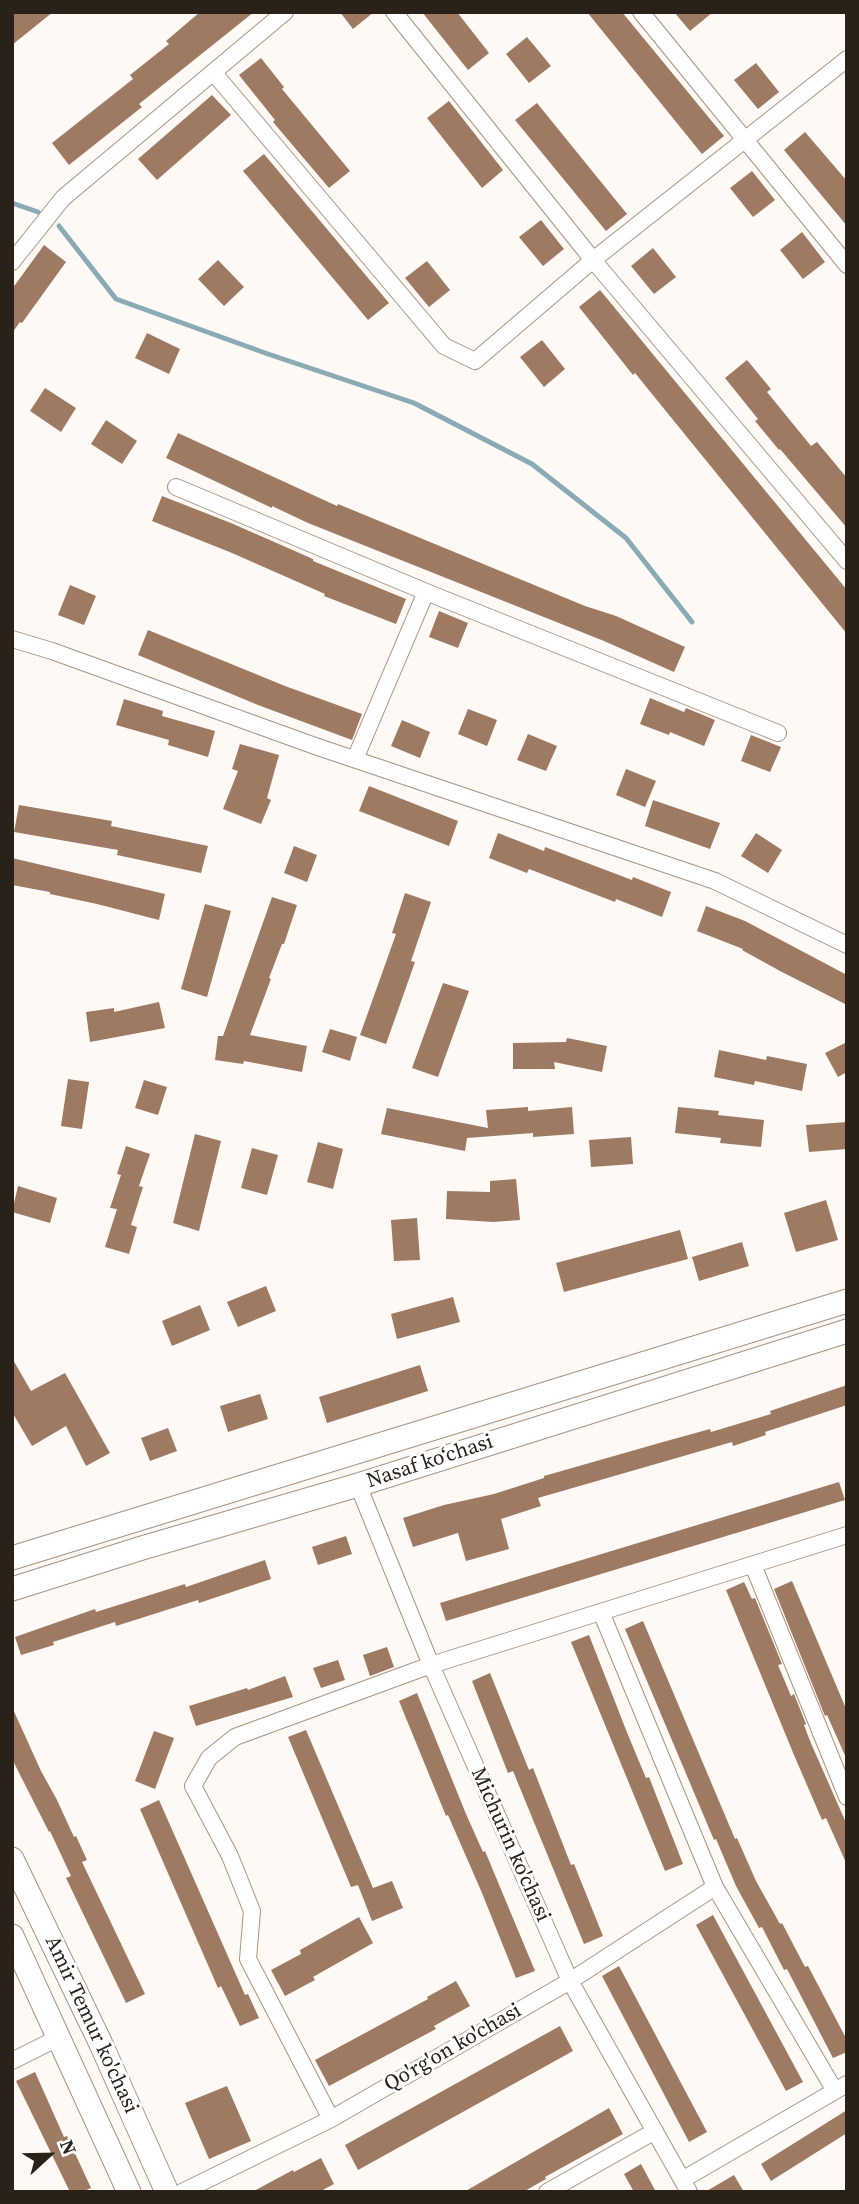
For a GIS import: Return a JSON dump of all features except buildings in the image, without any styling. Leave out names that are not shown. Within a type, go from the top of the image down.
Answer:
[{"type":"main road","name":"Nasaf ko‘chasi","points":[[12,1558],[847,1301]]},
{"type":"main road","name":"Nasaf ko‘chasi","points":[[12,1589],[358,1485],[847,1331]]},
{"type":"main road","name":"Amir Temur ko'chasi","points":[[12,1859],[101,2044],[167,2192]]},
{"type":"main road","name":"Amir Temur ko'chasi","points":[[12,1936],[129,2192]]},
{"type":"street","points":[[12,262],[63,198],[285,12]]},
{"type":"street","points":[[394,12],[593,260],[847,561]]},
{"type":"street","points":[[641,12],[847,265]]},
{"type":"street","points":[[213,72],[444,346],[475,361],[593,260],[847,59]]},
{"type":"street","points":[[176,487],[426,592],[779,733]]},
{"type":"street","points":[[355,759],[426,592]]},
{"type":"street","points":[[12,639],[715,881],[847,945]]},
{"type":"street","name":"Michurin ko'chasi","points":[[358,1485],[431,1665],[570,1981],[686,2186]]},
{"type":"street","points":[[331,2119],[248,1959],[253,1910],[230,1856],[193,1786],[209,1758],[235,1737],[431,1665],[847,1535]]},
{"type":"street","points":[[753,1565],[847,1797]]},
{"type":"street","points":[[601,1612],[715,1887],[841,2087],[686,2186]]},
{"type":"street","name":"Qo'rg'on ko'chasi","points":[[182,2192],[331,2119],[570,1981],[715,1887]]},
{"type":"street","points":[[12,2061],[60,2037]]},
{"type":"street","points":[[547,2192],[655,2131]]},
{"type":"waterway","points":[[12,203],[38,212]]},
{"type":"waterway","points":[[59,226],[116,299],[414,403],[532,464],[626,538],[692,622]]}]
